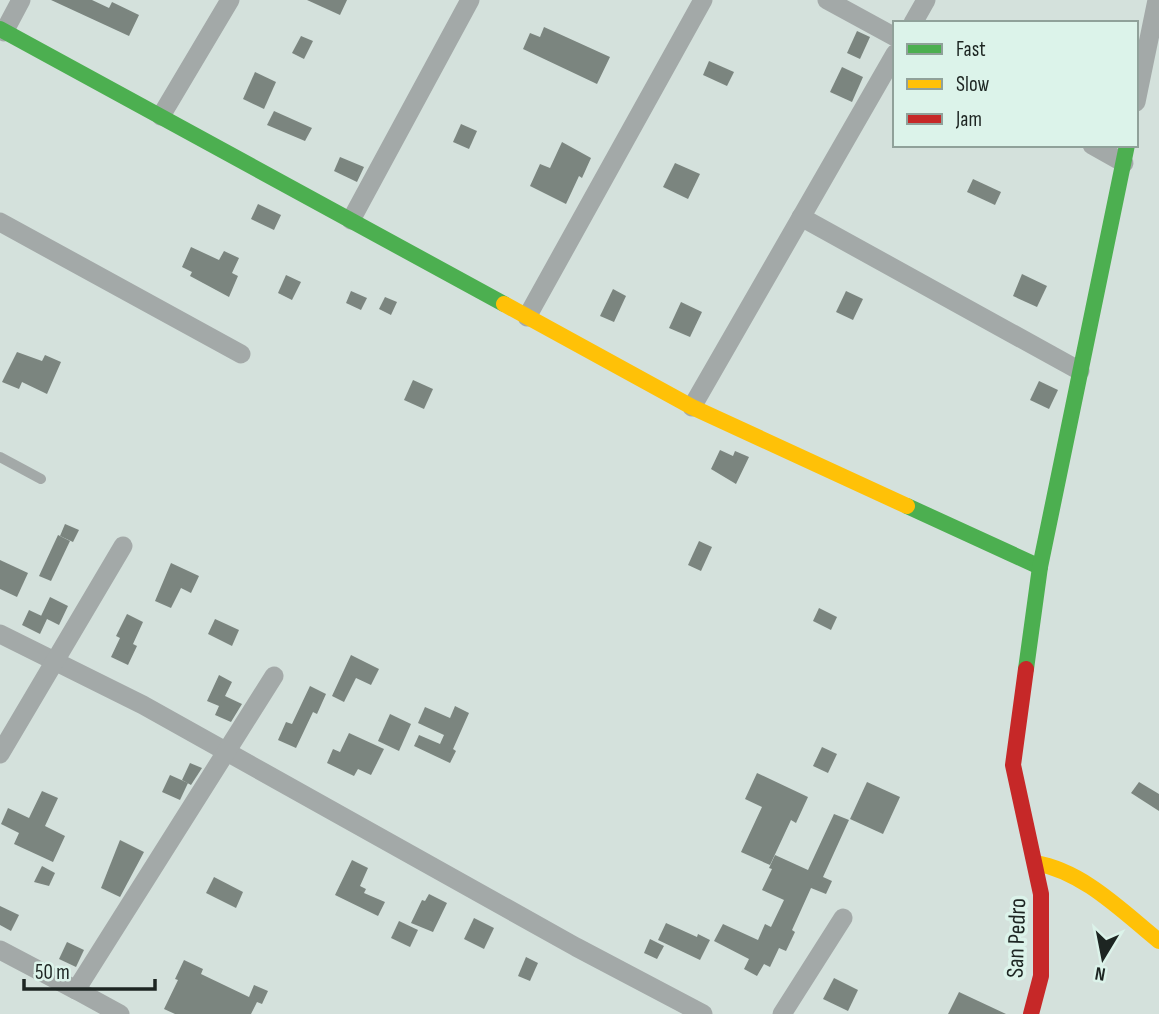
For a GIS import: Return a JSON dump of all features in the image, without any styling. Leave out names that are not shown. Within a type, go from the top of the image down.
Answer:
[{"type":"street","points":[[21,0],[2,31],[692,407],[1040,567]]},
{"type":"street","points":[[161,116],[230,0]]},
{"type":"street","points":[[351,220],[470,0]]},
{"type":"street","points":[[527,317],[703,0]]},
{"type":"street","points":[[827,0],[893,36]]},
{"type":"street","points":[[914,21],[926,0]]},
{"type":"street","points":[[1138,92],[1157,0]]},
{"type":"street","points":[[692,407],[893,57]]},
{"type":"street","points":[[1099,147],[1125,154]]},
{"type":"street","name":"San Pedro","points":[[1031,1014],[1041,976],[1041,894],[1013,765],[1040,567],[1125,154]]},
{"type":"street","points":[[802,216],[1080,371]]},
{"type":"street","points":[[0,222],[241,354]]},
{"type":"street","points":[[0,754],[123,546]]},
{"type":"street","points":[[0,634],[143,705],[564,940],[703,1014]]},
{"type":"street","points":[[76,990],[274,676]]},
{"type":"street","points":[[1035,863],[1043,863],[1068,872],[1159,942]]},
{"type":"street","points":[[782,1014],[843,918]]},
{"type":"street","points":[[0,950],[120,1014]]},
{"type":"lane","points":[[0,457],[41,478]]},
{"type":"building","points":[[51,0],[92,0],[109,8],[112,2],[139,15],[129,36]]},
{"type":"building","points":[[307,0],[347,0],[340,15]]},
{"type":"building","points":[[544,27],[610,57],[597,84],[523,49],[530,33],[540,37]]},
{"type":"building","points":[[857,31],[870,37],[860,59],[847,53]]},
{"type":"building","points":[[301,36],[313,41],[304,59],[292,53]]},
{"type":"building","points":[[709,61],[734,72],[727,86],[703,75]]},
{"type":"building","points":[[842,67],[863,77],[852,102],[830,92]]},
{"type":"building","points":[[255,72],[276,82],[264,109],[243,99]]},
{"type":"building","points":[[274,111],[312,128],[305,141],[267,125]]},
{"type":"building","points":[[461,124],[477,131],[469,149],[453,142]]},
{"type":"building","points":[[562,142],[591,158],[566,204],[530,186],[540,164],[550,168]]},
{"type":"building","points":[[340,157],[364,167],[357,182],[334,171]]},
{"type":"building","points":[[675,163],[700,174],[688,199],[663,187]]},
{"type":"building","points":[[973,179],[1001,192],[995,205],[967,192]]},
{"type":"building","points":[[258,204],[281,215],[274,230],[251,219]]},
{"type":"building","points":[[191,247],[219,260],[224,251],[239,258],[232,273],[238,276],[229,297],[190,276],[192,272],[182,267]]},
{"type":"building","points":[[1022,274],[1047,286],[1037,307],[1013,296]]},
{"type":"building","points":[[286,275],[301,282],[292,300],[278,293]]},
{"type":"building","points":[[613,289],[626,296],[614,322],[600,316]]},
{"type":"building","points":[[351,291],[367,298],[361,310],[346,303]]},
{"type":"building","points":[[846,291],[863,299],[853,320],[836,312]]},
{"type":"building","points":[[385,297],[397,302],[391,315],[379,309]]},
{"type":"building","points":[[681,302],[702,312],[690,337],[669,328]]},
{"type":"building","points":[[17,352],[42,361],[45,355],[61,362],[47,394],[22,382],[19,389],[2,382]]},
{"type":"building","points":[[413,380],[433,389],[424,409],[404,400]]},
{"type":"building","points":[[1039,381],[1058,390],[1049,409],[1030,400]]},
{"type":"building","points":[[720,450],[733,456],[735,451],[749,457],[736,484],[711,469]]},
{"type":"building","points":[[65,524],[79,530],[73,542],[60,536]]},
{"type":"building","points":[[58,535],[70,541],[51,581],[39,576]]},
{"type":"building","points":[[699,541],[712,547],[701,571],[688,565]]},
{"type":"building","points":[[0,560],[28,573],[17,597],[0,589]]},
{"type":"building","points":[[171,563],[199,576],[191,593],[181,588],[171,608],[155,601]]},
{"type":"building","points":[[50,597],[68,606],[59,625],[47,619],[40,634],[22,625],[29,610],[41,616]]},
{"type":"building","points":[[819,608],[837,617],[831,630],[813,621]]},
{"type":"building","points":[[127,614],[143,622],[133,644],[137,646],[128,665],[111,657],[120,638],[116,636]]},
{"type":"building","points":[[215,619],[239,630],[232,646],[208,634]]},
{"type":"building","points":[[351,655],[379,669],[371,685],[356,678],[344,702],[332,696]]},
{"type":"building","points":[[219,675],[232,682],[225,696],[242,704],[231,722],[215,715],[219,706],[207,701]]},
{"type":"building","points":[[310,686],[326,694],[317,714],[313,712],[296,748],[278,740],[286,722],[292,724]]},
{"type":"building","points":[[455,706],[469,713],[453,749],[456,751],[450,763],[414,746],[419,735],[440,744],[444,735],[418,723],[425,707],[450,718]]},
{"type":"building","points":[[390,714],[411,724],[399,751],[378,741]]},
{"type":"building","points":[[349,733],[384,749],[371,775],[358,769],[354,776],[327,763],[333,749],[340,752]]},
{"type":"building","points":[[822,747],[837,754],[828,773],[813,766]]},
{"type":"building","points":[[190,763],[202,768],[191,785],[182,780]]},
{"type":"building","points":[[757,773],[808,797],[796,823],[791,820],[770,865],[741,852],[762,807],[745,799]]},
{"type":"building","points":[[170,775],[188,783],[180,800],[162,792]]},
{"type":"building","points":[[867,782],[900,797],[883,834],[850,819]]},
{"type":"building","points":[[1139,782],[1159,794],[1159,811],[1131,793]]},
{"type":"building","points":[[42,791],[58,798],[45,826],[65,836],[53,862],[14,844],[19,833],[1,824],[8,808],[29,818]]},
{"type":"building","points":[[834,814],[849,820],[823,877],[832,881],[826,894],[811,888],[792,930],[795,932],[786,951],[779,948],[770,967],[764,964],[757,976],[744,969],[749,959],[714,941],[723,924],[758,940],[765,924],[771,927],[784,900],[762,890],[775,855],[808,870]]},
{"type":"building","points":[[120,840],[144,852],[120,897],[101,888]]},
{"type":"building","points":[[352,860],[368,868],[360,886],[366,889],[364,893],[385,902],[378,916],[335,895]]},
{"type":"building","points":[[42,866],[55,873],[49,886],[34,882]]},
{"type":"building","points":[[214,877],[243,892],[236,908],[206,893]]},
{"type":"building","points":[[429,894],[447,903],[433,932],[411,923],[422,900],[425,901]]},
{"type":"building","points":[[0,906],[19,915],[11,931],[0,925]]},
{"type":"building","points":[[474,918],[494,928],[484,949],[464,939]]},
{"type":"building","points":[[399,921],[418,930],[410,947],[391,938]]},
{"type":"building","points":[[666,923],[710,940],[700,960],[658,940]]},
{"type":"building","points":[[650,939],[664,946],[657,959],[644,953]]},
{"type":"building","points":[[67,942],[84,950],[76,967],[59,959]]},
{"type":"building","points":[[526,957],[538,963],[530,981],[518,976]]},
{"type":"building","points":[[184,960],[203,969],[201,974],[249,997],[254,985],[268,991],[262,1004],[257,1002],[251,1014],[175,1014],[164,1009]]},
{"type":"building","points":[[834,978],[858,990],[848,1011],[823,999]]},
{"type":"building","points":[[959,992],[1006,1014],[948,1014]]},
{"type":"traffic: fast","points":[[0,29],[504,304]]},
{"type":"traffic: fast","points":[[1026,669],[1040,567],[1127,147]]},
{"type":"traffic: fast","points":[[907,506],[1040,567]]},
{"type":"traffic: slow","points":[[504,304],[692,407],[907,506]]},
{"type":"traffic: slow","points":[[1035,863],[1053,867],[1086,883],[1159,941]]},
{"type":"traffic: jam","points":[[1026,669],[1013,765],[1041,894],[1041,976],[1031,1014]]}]
